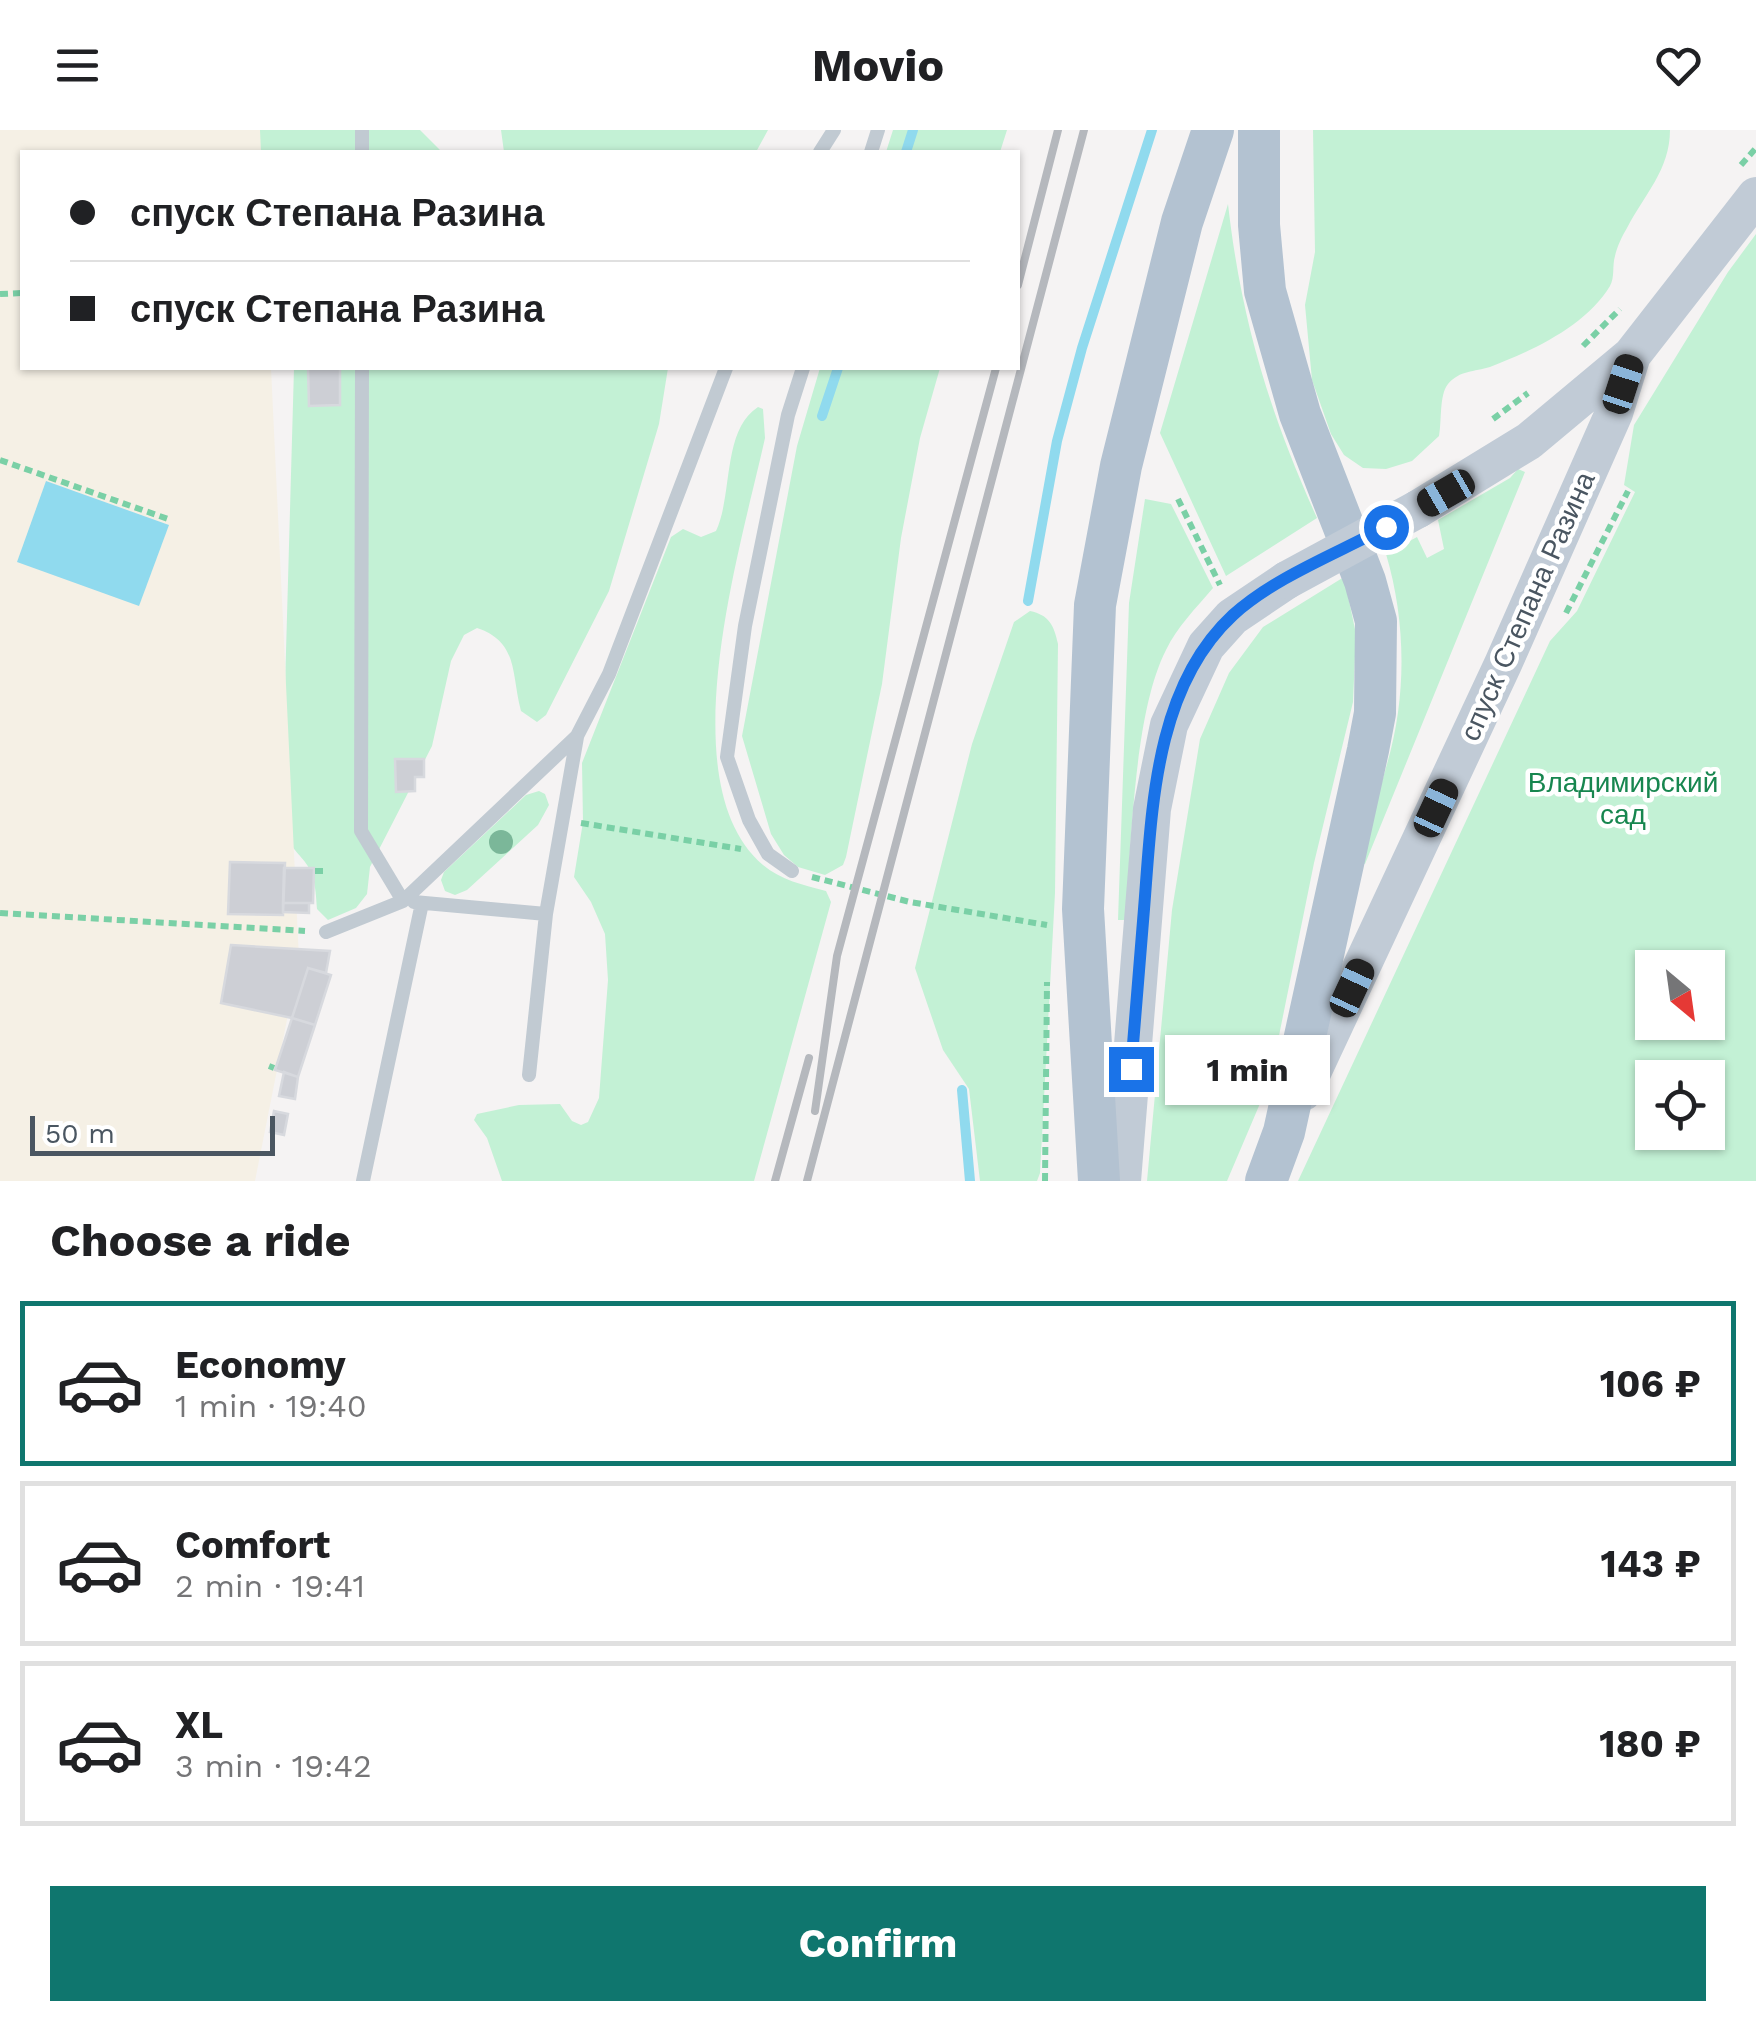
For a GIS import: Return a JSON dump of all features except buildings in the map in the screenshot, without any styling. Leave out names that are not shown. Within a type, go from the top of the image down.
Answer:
[{"type":"main road","points":[[1099,1181],[1083,909],[1095,605],[1121,466],[1182,222],[1213,130]]},
{"type":"main road","points":[[1259,130],[1259,225],[1265,291],[1300,414],[1365,581],[1376,621],[1375,713],[1284,1132]]},
{"type":"main road","name":"спуск Степана Разина","points":[[1266,1181],[1284,1132],[1503,664],[1614,413],[1632,355],[1746,183]]},
{"type":"main road","name":"спуск Степана Разина","points":[[1122,1181],[1152,808],[1169,725],[1206,646],[1232,617],[1287,580],[1418,509],[1529,441],[1632,355]]},
{"type":"lane","points":[[362,370],[361,831],[404,901]]},
{"type":"lane","points":[[326,932],[404,901],[577,736],[610,674],[725,370]]},
{"type":"lane","points":[[792,872],[768,854],[749,820],[727,757],[745,626],[788,415],[802,370]]},
{"type":"lane","points":[[529,1076],[546,914],[577,736]]},
{"type":"lane","points":[[404,901],[546,914]]},
{"type":"lane","points":[[363,1181],[422,903]]},
{"type":"path","points":[[1746,183],[1756,148]]},
{"type":"path","points":[[1571,359],[1632,295]]},
{"type":"path","points":[[1492,419],[1537,386]]},
{"type":"path","points":[[0,460],[168,519]]},
{"type":"path","points":[[1178,500],[1220,586]]},
{"type":"path","points":[[565,820],[768,854]]},
{"type":"path","points":[[315,872],[325,872]]},
{"type":"path","points":[[792,872],[910,902],[1047,922],[1047,942]]},
{"type":"path","points":[[0,913],[326,932]]},
{"type":"path","points":[[1045,1181],[1047,982]]},
{"type":"green space","points":[[247,130],[420,130],[440,150],[251,150]]},
{"type":"green space","points":[[501,130],[768,130],[757,150],[504,150]]},
{"type":"green space","points":[[893,130],[1007,130],[1001,150],[887,150]]},
{"type":"green space","points":[[1313,130],[1670,130],[1666,158],[1622,238],[1614,260],[1612,283],[1600,300],[1573,325],[1540,345],[1453,379],[1443,395],[1439,436],[1412,461],[1386,469],[1363,468],[1344,455],[1331,434],[1312,380],[1305,305],[1315,252]]},
{"type":"green space","points":[[1228,204],[1241,287],[1259,364],[1317,518],[1226,576],[1160,433]]},
{"type":"green space","name":"Владимирский сад","points":[[1756,234],[1756,1181],[1298,1181],[1550,641],[1577,611],[1635,492],[1624,485],[1634,425],[1728,272]]},
{"type":"green space","points":[[294,370],[668,370],[659,424],[609,591],[546,715],[537,722],[521,711],[507,651],[491,634],[477,628],[464,635],[451,661],[432,746],[370,867],[367,894],[356,908],[328,920],[317,909],[310,870],[281,829]]},
{"type":"green space","points":[[819,370],[939,370],[920,438],[901,538],[882,684],[846,857],[843,865],[825,875],[798,867],[784,855],[771,834],[742,736],[797,446]]},
{"type":"green space","points":[[758,407],[763,409],[765,438],[741,538],[719,660],[715,722],[720,779],[735,827],[763,865],[785,878],[826,891],[831,902],[754,1181],[502,1181],[487,1138],[474,1120],[477,1114],[519,1105],[560,1104],[572,1121],[581,1125],[588,1122],[599,1098],[608,980],[605,934],[574,877],[583,822],[582,763],[671,537],[683,529],[701,537],[716,531],[733,447],[747,417]]},
{"type":"green space","points":[[1518,469],[1525,472],[1365,864],[1360,862],[1394,738],[1401,685],[1400,632],[1386,554],[1417,537],[1427,558],[1444,549],[1438,520],[1510,478]]},
{"type":"green space","points":[[1145,499],[1171,504],[1213,588],[1176,633],[1155,677],[1140,744],[1125,920],[1118,920],[1129,603]]},
{"type":"green space","points":[[1344,577],[1356,634],[1353,702],[1314,863],[1270,1080],[1227,1181],[1147,1181],[1172,910],[1200,739],[1229,673],[1263,627]]},
{"type":"green space","points":[[1030,611],[1050,622],[1058,644],[1055,893],[1040,1173],[1037,1181],[980,1181],[969,1089],[943,1050],[915,968],[972,744],[1014,622]]},
{"type":"green space","points":[[539,791],[545,794],[549,805],[538,825],[467,890],[455,895],[445,891],[441,880],[444,872],[526,795]]},
{"type":"sand","points":[[0,130],[260,130],[261,150],[20,150],[20,370],[271,370],[299,959],[255,1181],[0,1181]]},
{"type":"water","points":[[46,481],[169,525],[139,606],[17,562]]},
{"type":"waterway","points":[[907,150],[913,130]]},
{"type":"waterway","points":[[1028,601],[1057,441],[1082,348],[1152,130]]},
{"type":"waterway","points":[[822,416],[837,370]]},
{"type":"waterway","points":[[962,1090],[970,1181]]},
{"type":"railway","points":[[1020,277],[1058,130]]},
{"type":"railway","points":[[807,1181],[1084,130]]},
{"type":"railway","points":[[815,1111],[837,956],[995,370]]},
{"type":"railway","points":[[775,1181],[809,1058]]},
{"type":"route","points":[[1131,1069],[1152,808],[1169,725],[1187,680],[1206,646],[1253,600],[1386,527]]}]
